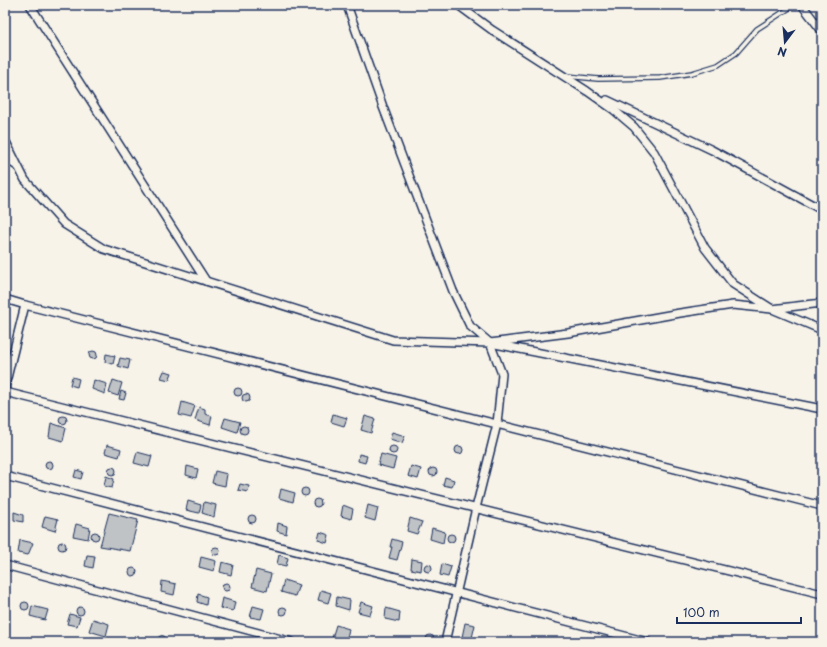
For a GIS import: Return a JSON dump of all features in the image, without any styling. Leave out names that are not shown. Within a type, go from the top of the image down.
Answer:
[{"type":"street","points":[[30,5],[206,281]]},
{"type":"street","points":[[347,5],[382,107],[453,291],[470,326],[490,343],[502,374],[497,424],[476,508],[446,642]]},
{"type":"street","points":[[802,5],[822,31]]},
{"type":"street","points":[[460,6],[492,30],[587,91],[614,110],[634,127],[654,152],[704,248],[733,284],[772,309],[822,330]]},
{"type":"street","points":[[587,91],[712,150],[822,210]]},
{"type":"street","points":[[5,140],[25,180],[64,224],[104,249],[393,340],[490,343],[568,333],[733,305],[772,309],[822,303]]},
{"type":"street","points":[[5,158],[19,168]]},
{"type":"street","points":[[5,299],[822,506]]},
{"type":"street","points":[[5,386],[25,305]]},
{"type":"street","points":[[490,343],[822,409]]},
{"type":"street","points":[[5,392],[822,594]]},
{"type":"street","points":[[5,476],[456,594],[648,642]]},
{"type":"street","points":[[5,565],[292,642]]},
{"type":"lane","points":[[561,75],[598,79],[653,78],[692,73],[718,65],[736,53],[757,29],[794,5]]},
{"type":"building","points":[[91,351],[95,351],[97,355],[95,359],[91,359],[89,357],[89,353]]},
{"type":"building","points":[[106,354],[115,356],[113,364],[105,362]]},
{"type":"building","points":[[120,358],[130,360],[128,369],[118,366]]},
{"type":"building","points":[[164,371],[172,373],[169,380],[161,378]]},
{"type":"building","points":[[72,377],[79,379],[77,387],[70,385]]},
{"type":"building","points":[[94,380],[107,384],[105,394],[92,389]]},
{"type":"building","points":[[113,380],[122,383],[118,396],[109,393]]},
{"type":"building","points":[[236,388],[240,388],[242,392],[240,396],[236,396],[234,394],[234,390]]},
{"type":"building","points":[[121,391],[126,393],[124,400],[119,399]]},
{"type":"building","points":[[244,394],[248,394],[250,398],[248,402],[244,402],[242,400],[242,396]]},
{"type":"building","points":[[182,402],[195,406],[191,418],[179,415]]},
{"type":"building","points":[[199,407],[205,409],[205,414],[212,416],[210,425],[195,420]]},
{"type":"building","points":[[333,414],[347,418],[344,426],[331,422]]},
{"type":"building","points":[[61,416],[65,416],[67,420],[65,424],[61,424],[59,422],[59,418]]},
{"type":"building","points":[[365,416],[375,419],[371,433],[361,430]]},
{"type":"building","points":[[225,418],[240,422],[237,432],[222,427]]},
{"type":"building","points":[[51,423],[66,428],[63,441],[49,437]]},
{"type":"building","points":[[242,426],[246,426],[248,430],[246,434],[242,434],[240,432],[240,428]]},
{"type":"building","points":[[392,432],[405,436],[402,443],[390,439]]},
{"type":"building","points":[[107,445],[121,449],[119,457],[105,453]]},
{"type":"building","points":[[391,446],[395,446],[397,450],[395,454],[391,454],[389,452],[389,448]]},
{"type":"building","points":[[457,446],[461,446],[463,450],[461,454],[457,454],[455,452],[455,448]]},
{"type":"building","points":[[137,452],[152,456],[149,467],[134,463]]},
{"type":"building","points":[[359,454],[367,456],[365,463],[358,461]]},
{"type":"building","points":[[381,454],[396,458],[393,469],[378,465]]},
{"type":"building","points":[[47,461],[51,461],[53,465],[51,469],[47,469],[45,467],[45,463]]},
{"type":"building","points":[[187,466],[198,469],[196,478],[186,475]]},
{"type":"building","points":[[411,466],[421,469],[418,479],[408,476]]},
{"type":"building","points":[[110,467],[114,467],[116,471],[114,475],[110,475],[108,473],[108,469]]},
{"type":"building","points":[[431,468],[435,468],[437,472],[435,476],[431,476],[429,474],[429,470]]},
{"type":"building","points":[[76,470],[83,472],[81,479],[74,477]]},
{"type":"building","points":[[215,471],[227,474],[225,486],[212,483]]},
{"type":"building","points":[[106,476],[114,479],[112,488],[104,486]]},
{"type":"building","points":[[445,477],[454,480],[452,487],[443,485]]},
{"type":"building","points":[[240,484],[249,486],[248,492],[238,490]]},
{"type":"building","points":[[303,488],[307,488],[309,492],[307,496],[303,496],[301,494],[301,490]]},
{"type":"building","points":[[281,489],[295,493],[293,502],[279,498]]},
{"type":"building","points":[[315,499],[319,499],[321,503],[319,507],[315,507],[313,505],[313,501]]},
{"type":"building","points":[[188,501],[201,505],[199,513],[186,510]]},
{"type":"building","points":[[204,502],[216,505],[214,517],[202,513]]},
{"type":"building","points":[[343,505],[353,509],[351,519],[341,516]]},
{"type":"building","points":[[368,505],[378,508],[375,521],[365,518]]},
{"type":"building","points":[[14,512],[23,515],[23,522],[14,520]]},
{"type":"building","points":[[109,513],[138,520],[130,551],[100,546]]},
{"type":"building","points":[[250,515],[254,515],[256,519],[254,523],[250,523],[248,521],[248,517]]},
{"type":"building","points":[[45,516],[58,519],[55,531],[42,527]]},
{"type":"building","points":[[410,518],[422,522],[417,534],[407,531]]},
{"type":"building","points":[[278,523],[287,526],[286,534],[277,531]]},
{"type":"building","points":[[76,524],[90,528],[88,539],[73,536]]},
{"type":"building","points":[[432,528],[445,532],[443,543],[430,539]]},
{"type":"building","points":[[93,532],[97,532],[99,536],[97,540],[93,540],[91,538],[91,534]]},
{"type":"building","points":[[320,532],[329,535],[327,543],[318,540]]},
{"type":"building","points":[[449,534],[453,534],[455,538],[453,542],[449,542],[447,540],[447,536]]},
{"type":"building","points":[[392,539],[402,542],[397,560],[389,558],[392,547],[390,547]]},
{"type":"building","points":[[20,540],[33,543],[28,555],[18,553]]},
{"type":"building","points":[[60,542],[64,542],[66,546],[64,550],[60,550],[58,548],[58,544]]},
{"type":"building","points":[[214,547],[218,547],[220,551],[218,555],[214,555],[212,553],[212,549]]},
{"type":"building","points":[[87,555],[95,556],[93,568],[85,566]]},
{"type":"building","points":[[279,555],[288,558],[286,566],[277,564]]},
{"type":"building","points":[[201,557],[216,561],[214,571],[199,567]]},
{"type":"building","points":[[412,559],[422,561],[421,571],[411,569]]},
{"type":"building","points":[[222,562],[233,565],[231,575],[220,572]]},
{"type":"building","points":[[426,564],[430,564],[432,568],[430,572],[426,572],[424,570],[424,566]]},
{"type":"building","points":[[442,564],[451,567],[448,577],[440,575]]},
{"type":"building","points":[[131,568],[135,568],[137,572],[135,576],[131,576],[129,574],[129,570]]},
{"type":"building","points":[[256,570],[271,574],[267,591],[252,587]]},
{"type":"building","points":[[284,580],[299,585],[295,596],[281,592]]},
{"type":"building","points":[[162,581],[176,584],[174,595],[161,592]]},
{"type":"building","points":[[224,583],[228,583],[230,587],[228,591],[224,591],[222,589],[222,585]]},
{"type":"building","points":[[321,590],[331,593],[328,603],[318,600]]},
{"type":"building","points":[[198,594],[207,597],[206,605],[197,602]]},
{"type":"building","points":[[337,597],[350,600],[349,610],[336,606]]},
{"type":"building","points":[[222,598],[235,602],[233,611],[220,608]]},
{"type":"building","points":[[23,602],[27,602],[29,606],[27,610],[23,610],[21,608],[21,604]]},
{"type":"building","points":[[361,602],[373,606],[370,615],[358,612]]},
{"type":"building","points":[[32,606],[48,610],[45,620],[30,616]]},
{"type":"building","points":[[253,606],[264,609],[261,619],[250,617]]},
{"type":"building","points":[[78,607],[82,607],[84,611],[82,615],[78,615],[76,613],[76,609]]},
{"type":"building","points":[[281,607],[285,607],[287,611],[285,615],[281,615],[279,613],[279,609]]},
{"type":"building","points":[[386,608],[400,612],[399,622],[385,619]]},
{"type":"building","points":[[70,614],[80,617],[77,626],[67,624]]},
{"type":"building","points":[[93,619],[109,624],[106,636],[89,631]]},
{"type":"building","points":[[465,623],[475,625],[471,642],[461,642]]},
{"type":"building","points":[[336,625],[349,629],[346,642],[332,638]]},
{"type":"building","points":[[162,635],[165,636],[165,642],[162,643],[159,642],[158,639],[159,636]]},
{"type":"building","points":[[430,635],[433,636],[433,642],[430,643],[427,642],[426,639],[427,636]]},
{"type":"building","points":[[27,637],[37,640],[37,642],[26,642]]}]
